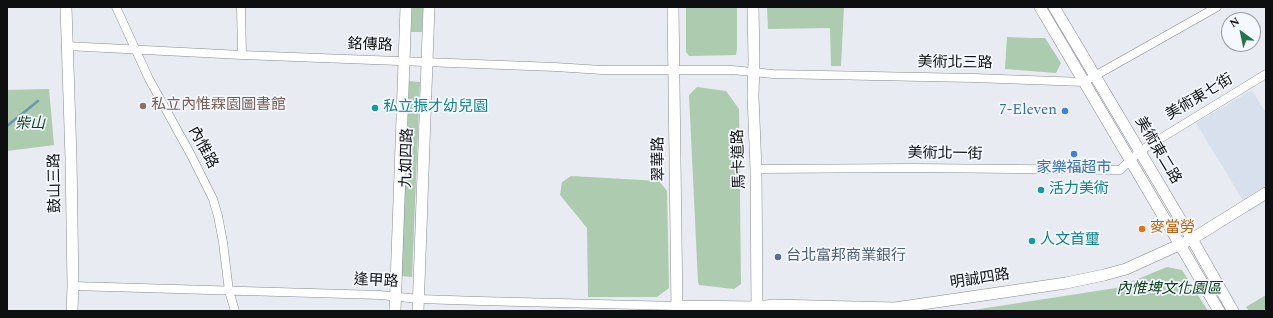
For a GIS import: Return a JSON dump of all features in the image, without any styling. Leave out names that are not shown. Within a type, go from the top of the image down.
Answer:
[{"type":"street","name":"鼓山三路","points":[[66,7],[66,46],[71,158],[72,311]]},
{"type":"street","name":"內惟路","points":[[116,7],[135,50],[168,116],[191,155],[213,199],[223,242],[229,291],[236,311]]},
{"type":"street","points":[[241,7],[242,55]]},
{"type":"street","name":"九如四路","points":[[395,311],[406,7]]},
{"type":"street","name":"九如四路","points":[[418,311],[429,7]]},
{"type":"street","name":"翠華路","points":[[673,7],[677,308]]},
{"type":"street","name":"馬卡道路","points":[[753,7],[757,309]]},
{"type":"street","name":"美術東二路","points":[[1040,7],[1219,311]]},
{"type":"street","name":"美術東二路","points":[[1054,7],[1192,239],[1233,311]]},
{"type":"street","points":[[1084,82],[1216,7]]},
{"type":"street","name":"銘傳路","points":[[66,46],[242,55],[555,67],[594,70],[673,70]]},
{"type":"street","name":"美術北三路","points":[[673,70],[736,70],[773,74],[1084,82]]},
{"type":"street","name":"美術東七街","points":[[1131,161],[1140,151],[1266,74]]},
{"type":"street","name":"美術北一街","points":[[756,169],[914,168],[1120,170],[1131,161]]},
{"type":"street","name":"明誠四路","points":[[677,308],[757,309],[782,305],[895,308],[1104,276],[1126,269],[1192,239],[1266,193]]},
{"type":"street","name":"逢甲路","points":[[73,286],[396,296],[419,299],[480,302],[677,308]]},
{"type":"shaded area","points":[[1252,90],[1266,113],[1266,202],[1250,212],[1196,123]]},
{"type":"green space","points":[[412,7],[423,7],[422,32],[411,32]]},
{"type":"green space","points":[[686,7],[737,7],[736,55],[689,56],[686,52]]},
{"type":"green space","points":[[767,7],[844,7],[841,66],[831,66],[830,28],[768,29]]},
{"type":"green space","points":[[1007,37],[1045,38],[1061,63],[1056,73],[1005,69]]},
{"type":"green space","points":[[409,81],[420,82],[412,277],[401,276]]},
{"type":"green space","points":[[697,87],[726,91],[739,109],[741,284],[734,289],[699,285],[698,282],[689,95]]},
{"type":"green space","name":"柴山","points":[[49,89],[54,145],[7,151],[7,90]]},
{"type":"green space","points":[[571,176],[659,181],[667,191],[669,288],[657,297],[588,297],[587,228],[560,195],[562,182]]},
{"type":"green space","name":"內惟埤文化園區","points":[[1167,267],[1182,270],[1208,311],[967,311],[1116,288]]},
{"type":"green space","points":[[1266,295],[1266,311],[1249,311],[1246,307]]},
{"type":"waterway","points":[[7,126],[38,101]]},
{"type":"place","name":"私立內惟霖園圖書館","points":[[143,106]]},
{"type":"place","name":"私立振才幼兒園","points":[[375,108]]},
{"type":"place","name":"7-Eleven","points":[[1065,111]]},
{"type":"place","name":"家樂福超市","points":[[1074,154]]},
{"type":"place","name":"活力美術","points":[[1041,190]]},
{"type":"place","name":"麥當勞","points":[[1142,229]]},
{"type":"place","name":"人文首璽","points":[[1032,241]]},
{"type":"place","name":"台北富邦商業銀行","points":[[778,257]]}]
